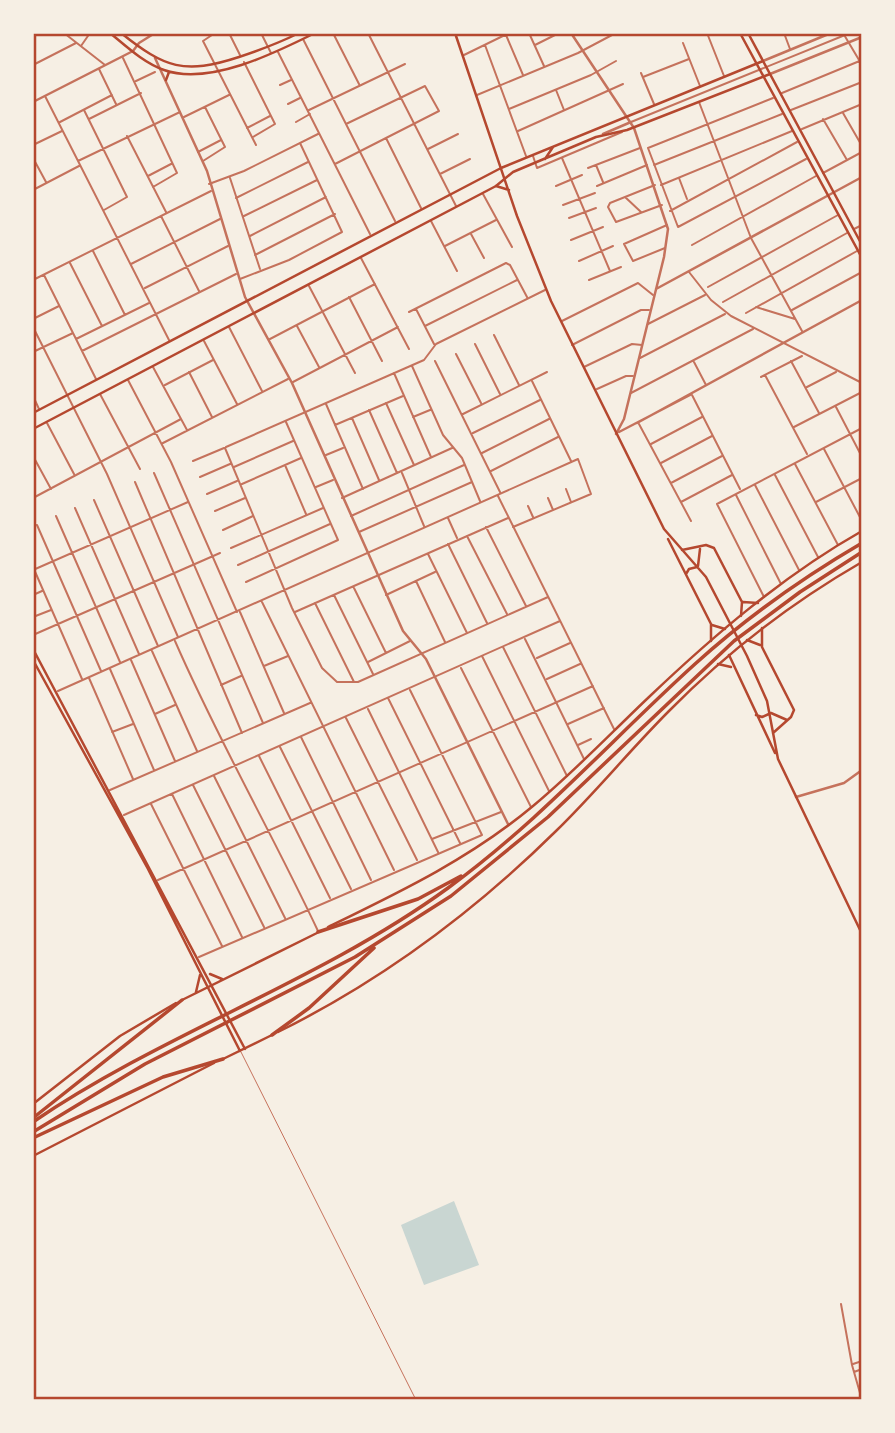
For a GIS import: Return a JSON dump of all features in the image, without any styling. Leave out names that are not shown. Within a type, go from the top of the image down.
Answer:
[{"type":"highway","points":[[33,1120],[148,1052],[373,937],[475,868],[546,808],[727,636],[784,593],[862,543]]},
{"type":"highway","points":[[33,1132],[154,1059],[388,937],[452,896],[526,837],[734,641],[800,592],[862,552]]},
{"type":"highway","points":[[318,932],[418,899],[475,868]]},
{"type":"highway","points":[[272,1035],[309,1008],[353,965],[388,937]]},
{"type":"highway","points":[[33,1120],[182,1000]]},
{"type":"highway","points":[[33,1138],[163,1077],[223,1059]]},
{"type":"main road","points":[[110,33],[160,68],[169,72],[197,75],[218,71],[278,51],[315,33]]},
{"type":"main road","points":[[121,33],[155,58],[189,68],[215,65],[299,33]]},
{"type":"main road","points":[[455,33],[546,290],[710,624],[711,640]]},
{"type":"main road","points":[[740,33],[862,258]]},
{"type":"main road","points":[[748,33],[862,245]]},
{"type":"main road","points":[[33,413],[501,168],[763,61]]},
{"type":"main road","points":[[166,80],[169,72]]},
{"type":"main road","points":[[33,429],[535,163],[596,137],[634,128],[770,74]]},
{"type":"main road","points":[[545,159],[553,146]]},
{"type":"main road","points":[[496,186],[509,190]]},
{"type":"main road","points":[[664,530],[680,550],[699,567]]},
{"type":"main road","points":[[33,1104],[120,1036],[222,979],[442,870],[509,825],[567,777],[711,640],[741,615],[818,558],[862,531]]},
{"type":"main road","points":[[680,550],[702,546],[710,546],[716,550],[741,600],[741,615]]},
{"type":"main road","points":[[702,546],[696,558],[699,567],[727,615],[771,713],[777,756]]},
{"type":"main road","points":[[33,1156],[272,1035],[363,984],[490,891],[564,824],[669,711],[718,664],[762,628],[862,562]]},
{"type":"main road","points":[[686,574],[690,569],[699,567]]},
{"type":"main road","points":[[741,600],[758,603]]},
{"type":"main road","points":[[710,624],[725,629]]},
{"type":"main road","points":[[762,628],[762,648],[793,705],[793,713],[773,734]]},
{"type":"main road","points":[[747,640],[762,648]]},
{"type":"main road","points":[[33,649],[124,815],[245,1049]]},
{"type":"main road","points":[[729,655],[862,934]]},
{"type":"main road","points":[[33,660],[143,860],[240,1051]]},
{"type":"main road","points":[[718,664],[734,669]]},
{"type":"main road","points":[[771,713],[787,720]]},
{"type":"main road","points":[[756,715],[764,717],[771,713]]},
{"type":"main road","points":[[195,993],[200,972]]},
{"type":"main road","points":[[207,972],[222,979]]},
{"type":"street","points":[[64,33],[106,65]]},
{"type":"street","points":[[80,46],[90,33]]},
{"type":"street","points":[[34,101],[123,57],[155,33]]},
{"type":"street","points":[[215,33],[203,40],[256,145]]},
{"type":"street","points":[[229,33],[240,56]]},
{"type":"street","points":[[261,33],[271,53]]},
{"type":"street","points":[[333,33],[359,85]]},
{"type":"street","points":[[368,33],[456,207]]},
{"type":"street","points":[[464,55],[509,33]]},
{"type":"street","points":[[529,33],[544,67]]},
{"type":"street","points":[[534,45],[559,33]]},
{"type":"street","points":[[571,33],[628,116],[648,165],[667,225],[666,247],[639,359],[623,423],[616,433]]},
{"type":"street","points":[[707,33],[724,76]]},
{"type":"street","points":[[784,33],[791,50]]},
{"type":"street","points":[[812,33],[815,40]]},
{"type":"street","points":[[763,61],[831,33]]},
{"type":"street","points":[[596,137],[850,33]]},
{"type":"street","points":[[844,34],[862,65]]},
{"type":"street","points":[[506,35],[523,76]]},
{"type":"street","points":[[477,95],[583,51],[612,35]]},
{"type":"street","points":[[770,74],[862,37]]},
{"type":"street","points":[[303,39],[396,222]]},
{"type":"street","points":[[33,65],[76,43]]},
{"type":"street","points":[[683,43],[700,86]]},
{"type":"street","points":[[485,45],[526,157]]},
{"type":"street","points":[[278,51],[371,235]]},
{"type":"street","points":[[123,57],[177,174],[153,187]]},
{"type":"street","points":[[155,58],[202,161],[247,300],[292,383],[386,595],[411,641],[422,653],[435,677],[509,825]]},
{"type":"street","points":[[643,77],[689,59]]},
{"type":"street","points":[[508,109],[556,90],[616,61]]},
{"type":"street","points":[[780,93],[860,61]]},
{"type":"street","points":[[244,62],[275,125],[252,137]]},
{"type":"street","points":[[296,122],[333,98],[405,64]]},
{"type":"street","points":[[99,69],[117,105]]},
{"type":"street","points":[[135,82],[155,72]]},
{"type":"street","points":[[642,73],[654,105]]},
{"type":"street","points":[[280,85],[292,79]]},
{"type":"street","points":[[790,111],[862,82]]},
{"type":"street","points":[[516,131],[622,85]]},
{"type":"street","points":[[335,164],[439,111],[425,86],[346,124]]},
{"type":"street","points":[[556,90],[564,111]]},
{"type":"street","points":[[89,120],[141,93]]},
{"type":"street","points":[[182,118],[230,94]]},
{"type":"street","points":[[58,122],[112,95]]},
{"type":"street","points":[[45,96],[170,341]]},
{"type":"street","points":[[288,104],[301,97]]},
{"type":"street","points":[[774,97],[648,148],[670,211],[680,228],[807,158]]},
{"type":"street","points":[[698,101],[751,237],[802,331]]},
{"type":"street","points":[[800,130],[862,104]]},
{"type":"street","points":[[202,161],[225,148],[205,107]]},
{"type":"street","points":[[83,110],[127,198],[103,210]]},
{"type":"street","points":[[78,161],[181,111]]},
{"type":"street","points":[[842,112],[862,146]]},
{"type":"street","points":[[654,165],[783,113]]},
{"type":"street","points":[[247,128],[271,116]]},
{"type":"street","points":[[823,119],[847,160]]},
{"type":"street","points":[[33,145],[62,130]]},
{"type":"street","points":[[661,185],[793,131]]},
{"type":"street","points":[[533,155],[537,168],[622,132]]},
{"type":"street","points":[[209,184],[319,133]]},
{"type":"street","points":[[427,150],[458,134]]},
{"type":"street","points":[[127,136],[166,213]]},
{"type":"street","points":[[386,138],[422,209]]},
{"type":"street","points":[[198,152],[222,140]]},
{"type":"street","points":[[670,211],[798,141]]},
{"type":"street","points":[[239,279],[342,232],[300,143]]},
{"type":"street","points":[[589,168],[641,148]]},
{"type":"street","points":[[823,173],[862,152]]},
{"type":"street","points":[[33,158],[46,183]]},
{"type":"street","points":[[562,158],[610,271]]},
{"type":"street","points":[[439,175],[470,159]]},
{"type":"street","points":[[236,198],[309,162]]},
{"type":"street","points":[[147,176],[172,163]]},
{"type":"street","points":[[33,190],[80,165]]},
{"type":"street","points":[[596,165],[604,183]]},
{"type":"street","points":[[597,186],[648,165]]},
{"type":"street","points":[[556,186],[582,175]]},
{"type":"street","points":[[692,245],[817,176]]},
{"type":"street","points":[[229,177],[260,271]]},
{"type":"street","points":[[679,177],[688,201]]},
{"type":"street","points":[[656,289],[862,177]]},
{"type":"street","points":[[242,217],[318,179]]},
{"type":"street","points":[[655,185],[608,205],[615,222],[662,205]]},
{"type":"street","points":[[33,281],[211,191]]},
{"type":"street","points":[[482,193],[512,247]]},
{"type":"street","points":[[563,205],[595,193]]},
{"type":"street","points":[[249,236],[327,196]]},
{"type":"street","points":[[625,197],[642,213]]},
{"type":"street","points":[[569,218],[596,208]]},
{"type":"street","points":[[255,255],[335,214]]},
{"type":"street","points":[[709,287],[838,215]]},
{"type":"street","points":[[161,216],[199,292]]},
{"type":"street","points":[[131,264],[220,219]]},
{"type":"street","points":[[445,246],[496,219]]},
{"type":"street","points":[[431,220],[457,271]]},
{"type":"street","points":[[666,247],[632,260],[624,243],[667,225]]},
{"type":"street","points":[[853,229],[862,225]]},
{"type":"street","points":[[571,240],[603,227]]},
{"type":"street","points":[[471,233],[484,258]]},
{"type":"street","points":[[723,302],[848,233]]},
{"type":"street","points":[[143,289],[228,246]]},
{"type":"street","points":[[579,261],[613,246]]},
{"type":"street","points":[[93,250],[125,315]]},
{"type":"street","points":[[746,313],[858,250]]},
{"type":"street","points":[[361,257],[409,349]]},
{"type":"street","points":[[70,262],[102,326]]},
{"type":"street","points":[[409,312],[509,264],[528,299]]},
{"type":"street","points":[[589,280],[621,267]]},
{"type":"street","points":[[689,271],[706,295],[726,313],[803,355],[862,383]]},
{"type":"street","points":[[791,311],[862,272]]},
{"type":"street","points":[[82,351],[237,273]]},
{"type":"street","points":[[44,275],[97,380]]},
{"type":"street","points":[[425,326],[518,280]]},
{"type":"street","points":[[560,322],[638,282],[654,296]]},
{"type":"street","points":[[269,339],[375,284]]},
{"type":"street","points":[[309,285],[355,373]]},
{"type":"street","points":[[193,461],[425,359],[435,345],[546,290]]},
{"type":"street","points":[[647,325],[706,295]]},
{"type":"street","points":[[349,297],[382,361]]},
{"type":"street","points":[[616,433],[685,400],[691,394],[802,331],[862,300]]},
{"type":"street","points":[[76,339],[150,302]]},
{"type":"street","points":[[33,319],[60,306]]},
{"type":"street","points":[[755,307],[795,319]]},
{"type":"street","points":[[416,309],[435,345]]},
{"type":"street","points":[[572,345],[640,310],[650,311]]},
{"type":"street","points":[[639,359],[726,313]]},
{"type":"street","points":[[297,325],[320,368]]},
{"type":"street","points":[[229,326],[262,392]]},
{"type":"street","points":[[33,327],[101,462],[179,638]]},
{"type":"street","points":[[292,383],[398,327]]},
{"type":"street","points":[[630,393],[754,328]]},
{"type":"street","points":[[33,352],[74,334]]},
{"type":"street","points":[[494,335],[519,386]]},
{"type":"street","points":[[203,340],[237,405]]},
{"type":"street","points":[[475,344],[500,395]]},
{"type":"street","points":[[583,367],[632,344],[642,345]]},
{"type":"street","points":[[456,354],[482,404]]},
{"type":"street","points":[[761,377],[803,355]]},
{"type":"street","points":[[163,386],[214,360]]},
{"type":"street","points":[[693,360],[707,386]]},
{"type":"street","points":[[435,361],[490,471],[513,527],[615,730]]},
{"type":"street","points":[[792,361],[819,414]]},
{"type":"street","points":[[412,365],[444,438],[465,465],[481,502]]},
{"type":"street","points":[[152,366],[187,431]]},
{"type":"street","points":[[805,388],[837,371]]},
{"type":"street","points":[[190,372],[212,418]]},
{"type":"street","points":[[462,414],[547,372]]},
{"type":"street","points":[[394,373],[431,458]]},
{"type":"street","points":[[765,375],[808,456]]},
{"type":"street","points":[[594,390],[626,376],[634,377]]},
{"type":"street","points":[[162,444],[289,378]]},
{"type":"street","points":[[128,379],[162,444],[284,714]]},
{"type":"street","points":[[531,380],[572,462]]},
{"type":"street","points":[[793,428],[862,392]]},
{"type":"street","points":[[100,393],[140,469]]},
{"type":"street","points":[[691,394],[741,491]]},
{"type":"street","points":[[335,425],[404,395]]},
{"type":"street","points":[[33,396],[40,410]]},
{"type":"street","points":[[472,434],[541,400]]},
{"type":"street","points":[[325,403],[363,489]]},
{"type":"street","points":[[386,403],[414,466]]},
{"type":"street","points":[[835,406],[862,457]]},
{"type":"street","points":[[413,417],[431,409]]},
{"type":"street","points":[[369,410],[397,474]]},
{"type":"street","points":[[650,444],[703,416]]},
{"type":"street","points":[[352,418],[380,481]]},
{"type":"street","points":[[481,453],[550,418]]},
{"type":"street","points":[[33,498],[181,419]]},
{"type":"street","points":[[246,582],[338,540],[285,421]]},
{"type":"street","points":[[46,422],[75,475]]},
{"type":"street","points":[[637,423],[691,521]]},
{"type":"street","points":[[764,598],[717,506],[862,428]]},
{"type":"street","points":[[660,463],[713,436]]},
{"type":"street","points":[[490,471],[559,437]]},
{"type":"street","points":[[233,468],[294,441]]},
{"type":"street","points":[[324,456],[344,447]]},
{"type":"street","points":[[225,448],[294,612],[326,674],[337,682],[354,683],[374,675],[548,597]]},
{"type":"street","points":[[342,498],[453,448]]},
{"type":"street","points":[[824,448],[862,521]]},
{"type":"street","points":[[671,483],[723,455]]},
{"type":"street","points":[[33,456],[51,489]]},
{"type":"street","points":[[240,485],[302,458]]},
{"type":"street","points":[[55,692],[578,459],[591,493],[513,527]]},
{"type":"street","points":[[200,477],[231,463]]},
{"type":"street","points":[[795,463],[838,545]]},
{"type":"street","points":[[285,465],[307,515]]},
{"type":"street","points":[[350,516],[465,465]]},
{"type":"street","points":[[401,472],[425,527]]},
{"type":"street","points":[[154,473],[263,723]]},
{"type":"street","points":[[774,474],[818,558]]},
{"type":"street","points":[[681,502],[733,475]]},
{"type":"street","points":[[815,502],[862,478]]},
{"type":"street","points":[[315,488],[334,479]]},
{"type":"street","points":[[208,494],[238,481]]},
{"type":"street","points":[[135,482],[242,733]]},
{"type":"street","points":[[358,532],[472,482]]},
{"type":"street","points":[[754,484],[800,572]]},
{"type":"street","points":[[566,489],[572,503]]},
{"type":"street","points":[[735,494],[782,585]]},
{"type":"street","points":[[215,511],[246,498]]},
{"type":"street","points":[[548,498],[553,511]]},
{"type":"street","points":[[94,500],[159,647]]},
{"type":"street","points":[[83,680],[34,569],[189,502]]},
{"type":"street","points":[[528,506],[534,519]]},
{"type":"street","points":[[75,508],[140,655]]},
{"type":"street","points":[[231,548],[323,508]]},
{"type":"street","points":[[56,516],[121,664]]},
{"type":"street","points":[[223,530],[254,516]]},
{"type":"street","points":[[447,517],[457,540]]},
{"type":"street","points":[[294,612],[509,517]]},
{"type":"street","points":[[238,565],[331,524]]},
{"type":"street","points":[[37,525],[102,672]]},
{"type":"street","points":[[486,527],[526,607]]},
{"type":"street","points":[[467,536],[508,615]]},
{"type":"street","points":[[448,544],[488,624]]},
{"type":"street","points":[[33,635],[220,552]]},
{"type":"street","points":[[427,554],[467,633]]},
{"type":"street","points":[[386,595],[436,572]]},
{"type":"street","points":[[416,581],[445,643]]},
{"type":"street","points":[[353,586],[386,653]]},
{"type":"street","points":[[33,595],[43,590]]},
{"type":"street","points":[[334,595],[374,675]]},
{"type":"street","points":[[261,600],[395,871]]},
{"type":"street","points":[[315,603],[354,683]]},
{"type":"street","points":[[33,617],[52,609]]},
{"type":"street","points":[[124,815],[560,621]]},
{"type":"street","points":[[524,637],[585,760]]},
{"type":"street","points":[[174,640],[318,932]]},
{"type":"street","points":[[368,663],[411,641]]},
{"type":"street","points":[[535,659],[570,642]]},
{"type":"street","points":[[503,647],[567,777]]},
{"type":"street","points":[[152,650],[197,752]]},
{"type":"street","points":[[263,667],[289,656]]},
{"type":"street","points":[[482,656],[549,792]]},
{"type":"street","points":[[131,659],[176,762]]},
{"type":"street","points":[[545,680],[581,663]]},
{"type":"street","points":[[460,666],[531,808]]},
{"type":"street","points":[[110,668],[154,771]]},
{"type":"street","points":[[221,685],[242,676]]},
{"type":"street","points":[[89,678],[133,780]]},
{"type":"street","points":[[158,880],[593,686]]},
{"type":"street","points":[[198,958],[482,835],[409,688]]},
{"type":"street","points":[[388,698],[460,844]]},
{"type":"street","points":[[110,790],[311,702]]},
{"type":"street","points":[[155,714],[176,705]]},
{"type":"street","points":[[367,707],[439,853]]},
{"type":"street","points":[[567,725],[604,708]]},
{"type":"street","points":[[346,717],[417,861]]},
{"type":"street","points":[[113,732],[134,723]]},
{"type":"street","points":[[301,737],[372,881]]},
{"type":"street","points":[[578,745],[591,739]]},
{"type":"street","points":[[280,746],[351,890]]},
{"type":"street","points":[[259,755],[330,899]]},
{"type":"street","points":[[796,797],[840,784],[862,769]]},
{"type":"street","points":[[214,775],[285,919]]},
{"type":"street","points":[[193,785],[264,928]]},
{"type":"street","points":[[172,794],[243,938]]},
{"type":"street","points":[[150,803],[222,947]]},
{"type":"street","points":[[432,839],[502,811]]},
{"type":"street","points":[[841,1304],[853,1373],[862,1400]]},
{"type":"street","points":[[852,1365],[862,1361]]},
{"type":"street","points":[[853,1373],[862,1369]]},
{"type":"lane","points":[[240,1051],[416,1400]]},
{"type":"shaded area","points":[[454,1201],[479,1265],[424,1285],[401,1225]]}]
